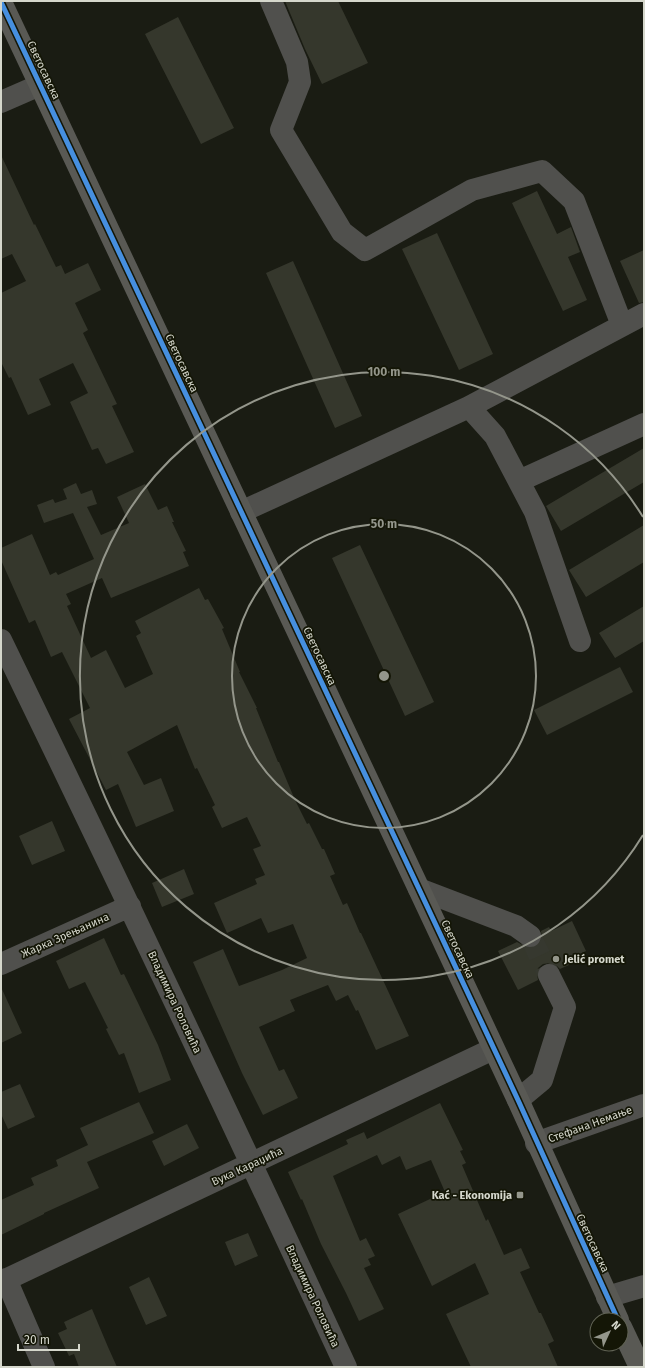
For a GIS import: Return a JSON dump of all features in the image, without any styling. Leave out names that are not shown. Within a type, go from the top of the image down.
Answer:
[{"type":"main road","name":"Светосавска","points":[[1,2],[518,1100],[536,1144],[614,1312]]},
{"type":"main road","points":[[629,1344],[640,1367]]},
{"type":"street","points":[[270,1],[297,62],[300,82],[281,130],[342,232],[365,250],[472,190],[542,170],[574,201],[622,325]]},
{"type":"street","points":[[1,102],[40,85]]},
{"type":"street","points":[[241,512],[469,407],[644,314]]},
{"type":"street","points":[[469,407],[495,436],[535,512],[580,642]]},
{"type":"street","points":[[519,481],[644,424]]},
{"type":"street","name":"Владимира Роловића","points":[[1,640],[130,906],[346,1367]]},
{"type":"street","points":[[419,889],[516,926],[530,936]]},
{"type":"street","name":"Жарка Зрењанина","points":[[1,964],[130,906]]},
{"type":"street","points":[[518,1100],[542,1080],[565,1007],[549,975]]},
{"type":"street","name":"Вука Караџића","points":[[4,1280],[493,1049]]},
{"type":"street","name":"Стефана Немање","points":[[536,1144],[644,1105]]},
{"type":"street","points":[[4,1280],[44,1367]]},
{"type":"street","points":[[607,1297],[644,1286]]},
{"type":"building","points":[[285,1],[338,1],[368,63],[322,84],[305,49]]},
{"type":"building","points":[[178,17],[234,128],[201,144],[145,34]]},
{"type":"building","points":[[1,155],[34,225],[35,224],[56,267],[61,265],[65,274],[88,263],[101,290],[75,303],[88,330],[83,333],[117,404],[112,406],[134,452],[106,464],[98,448],[92,450],[70,402],[88,393],[73,363],[39,379],[51,405],[28,415],[11,377],[9,378],[1,362],[1,293],[26,281],[12,254],[1,259]]},
{"type":"building","points":[[537,191],[557,234],[571,227],[580,252],[568,257],[587,300],[563,311],[512,203]]},
{"type":"building","points":[[437,233],[493,354],[459,370],[402,249]]},
{"type":"building","points":[[644,250],[644,302],[639,303],[620,261]]},
{"type":"building","points":[[293,261],[362,416],[335,428],[266,273]]},
{"type":"building","points":[[644,448],[644,482],[561,531],[546,506]]},
{"type":"building","points":[[76,483],[81,494],[92,490],[97,504],[87,507],[101,535],[129,523],[117,497],[145,484],[158,510],[167,506],[174,522],[172,522],[186,551],[183,552],[189,566],[111,598],[102,578],[66,594],[71,604],[67,606],[91,658],[106,650],[125,688],[153,674],[136,636],[141,633],[135,621],[199,588],[205,600],[208,599],[224,628],[222,629],[239,672],[257,708],[278,762],[295,800],[307,824],[309,823],[322,849],[324,849],[335,874],[330,876],[343,905],[347,903],[409,1036],[376,1050],[358,1010],[356,1011],[348,995],[336,1001],[328,985],[290,1000],[295,1011],[259,1027],[279,1071],[284,1069],[298,1098],[263,1115],[242,1073],[193,962],[223,949],[239,986],[282,970],[307,958],[293,924],[268,933],[261,918],[227,933],[214,903],[257,884],[255,879],[265,875],[253,849],[261,846],[247,817],[222,828],[212,807],[215,805],[197,768],[195,769],[177,725],[127,752],[144,785],[161,778],[174,811],[136,827],[118,784],[106,790],[69,719],[90,708],[62,652],[51,657],[35,620],[29,623],[1,560],[1,548],[32,534],[50,575],[56,572],[58,575],[94,559],[73,513],[44,523],[37,505],[53,499],[55,503],[67,499],[63,489]]},
{"type":"building","points":[[644,525],[644,562],[586,597],[569,570]]},
{"type":"building","points":[[360,545],[434,702],[405,716],[332,558]]},
{"type":"building","points":[[644,606],[644,641],[615,658],[599,633]]},
{"type":"building","points":[[620,667],[633,692],[547,735],[534,710]]},
{"type":"building","points":[[52,821],[65,851],[32,865],[19,836]]},
{"type":"building","points":[[184,869],[194,894],[162,907],[152,883]]},
{"type":"building","points":[[572,921],[586,951],[567,960],[569,965],[560,969],[556,965],[550,963],[543,964],[538,968],[538,980],[518,990],[498,951],[517,942],[528,948],[535,947],[540,943],[542,937],[541,931],[549,927],[551,931]]},
{"type":"building","points":[[104,938],[121,975],[124,974],[158,1045],[171,1080],[139,1093],[124,1053],[119,1055],[106,1029],[108,1028],[85,982],[69,989],[56,961]]},
{"type":"building","points":[[1,987],[22,1033],[1,1043]]},
{"type":"building","points":[[20,1084],[35,1117],[8,1129],[1,1114],[1,1092]]},
{"type":"building","points":[[139,1102],[154,1133],[87,1162],[99,1188],[44,1213],[1,1235],[1,1200],[34,1185],[31,1178],[58,1166],[56,1160],[88,1145],[80,1128]]},
{"type":"building","points":[[440,1103],[463,1150],[460,1151],[466,1163],[462,1165],[486,1221],[488,1219],[504,1255],[521,1248],[530,1268],[520,1272],[554,1341],[548,1344],[558,1367],[471,1367],[446,1314],[489,1294],[475,1263],[432,1286],[398,1214],[445,1192],[431,1160],[406,1170],[400,1156],[382,1165],[377,1155],[333,1176],[360,1241],[366,1238],[375,1256],[368,1259],[371,1265],[364,1268],[384,1309],[359,1321],[288,1172],[348,1144],[346,1140],[364,1132],[367,1139]]},
{"type":"building","points":[[187,1124],[199,1148],[164,1166],[152,1141]]},
{"type":"building","points":[[248,1233],[258,1256],[235,1266],[225,1242]]},
{"type":"building","points":[[149,1277],[167,1316],[146,1325],[129,1287]]},
{"type":"building","points":[[92,1309],[117,1367],[79,1367],[74,1354],[69,1356],[58,1333],[67,1329],[64,1322]]},
{"type":"tunnel","points":[[530,936],[549,975]]},
{"type":"cycle path","points":[[1,2],[518,1100],[614,1312]]},
{"type":"place","name":"Jelić promet","points":[[556,959]]},
{"type":"place","name":"Kać - Ekonomija","points":[[520,1195]]}]
